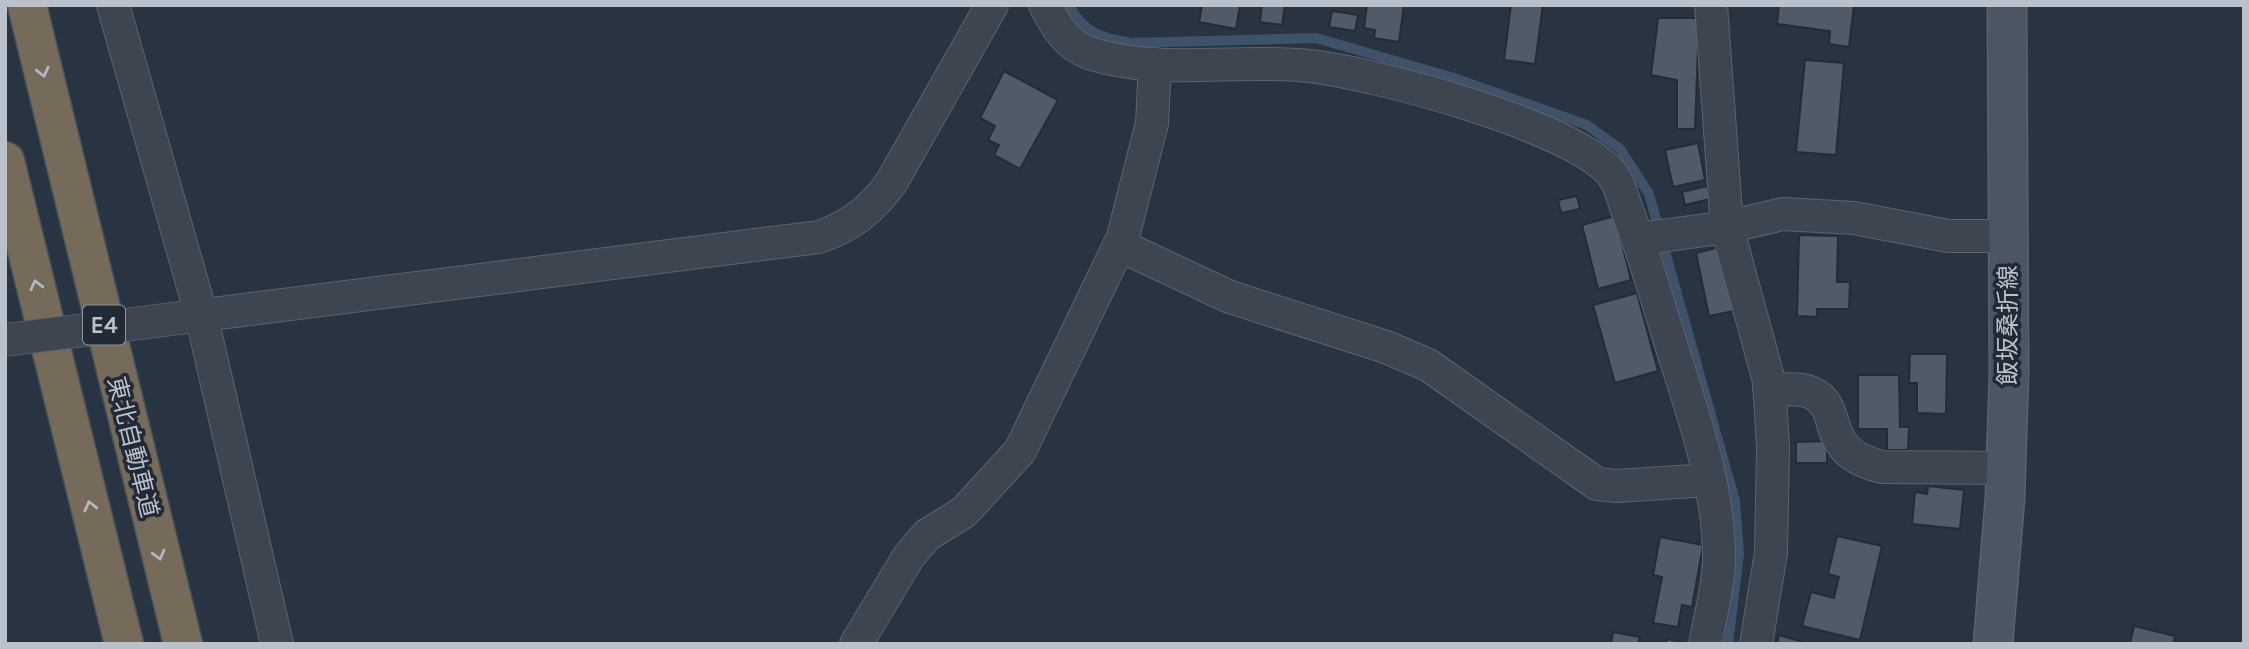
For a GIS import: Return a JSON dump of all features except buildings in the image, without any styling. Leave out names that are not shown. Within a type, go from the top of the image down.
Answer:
[{"type":"highway","name":"東北自動車道","points":[[27,5],[183,644]]},
{"type":"highway","name":"E4","points":[[5,161],[124,644]]},
{"type":"main road","name":"飯坂桑折線","points":[[1993,644],[2006,468],[2007,5]]},
{"type":"street","points":[[113,5],[277,644]]},
{"type":"street","points":[[5,340],[819,237],[844,228],[874,206],[891,183],[992,5]]},
{"type":"street","points":[[1045,5],[1064,37],[1085,52],[1122,61],[1155,64],[1310,66],[1402,85],[1516,120],[1584,149],[1598,160],[1614,177],[1657,236],[1718,531],[1719,564],[1705,644]]},
{"type":"street","points":[[1711,5],[1727,227],[1769,389],[1773,447],[1771,553],[1756,644]]},
{"type":"street","points":[[856,644],[909,556],[927,535],[964,512],[1020,451],[1119,245],[1152,123],[1155,64]]},
{"type":"street","points":[[1657,236],[1727,227],[1783,214],[1854,218],[1948,236],[2008,236]]},
{"type":"street","points":[[1119,245],[1230,297],[1386,347],[1428,365],[1597,484],[1616,486],[1709,480]]},
{"type":"street","points":[[1769,389],[1811,392],[1822,400],[1845,450],[1863,463],[1882,467],[2006,468]]},
{"type":"waterway","points":[[1069,5],[1081,22],[1095,33],[1132,43],[1316,38],[1454,78],[1587,125],[1620,149],[1649,194],[1735,501],[1739,554],[1728,644]]}]
